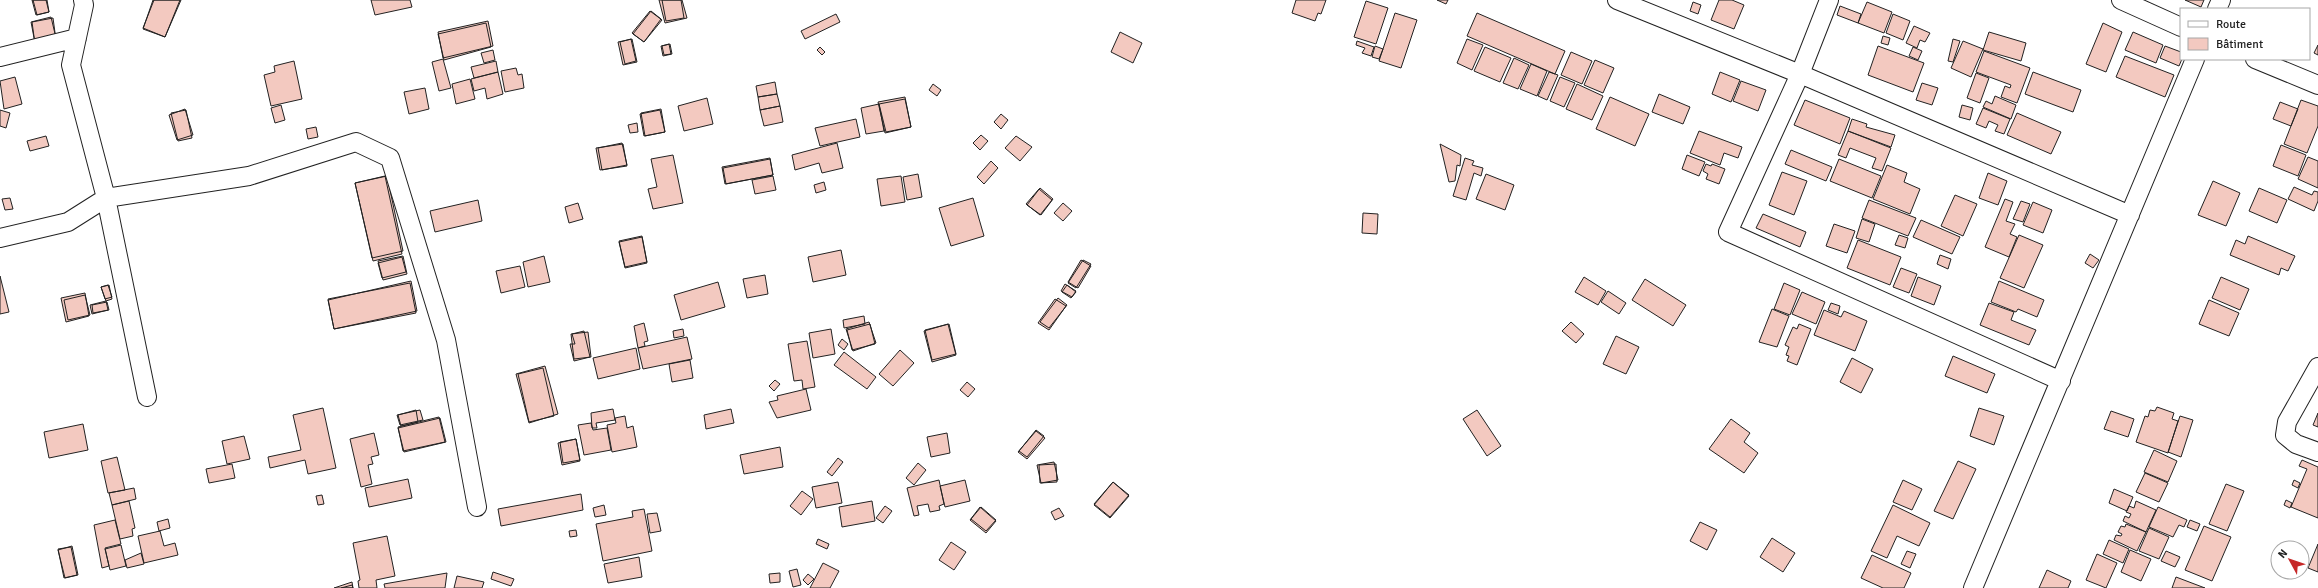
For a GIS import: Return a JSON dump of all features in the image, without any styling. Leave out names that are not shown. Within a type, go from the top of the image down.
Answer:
[{"type":"street","points":[[83,0],[84,5],[71,65],[106,198],[147,397]]},
{"type":"street","points":[[1617,0],[1800,74],[2130,215]]},
{"type":"street","points":[[1828,0],[1800,74],[1728,232],[2062,381]]},
{"type":"street","points":[[2121,0],[2180,28]]},
{"type":"street","points":[[0,56],[77,38]]},
{"type":"street","points":[[1973,588],[2062,381],[2195,60]]},
{"type":"street","points":[[2257,60],[2318,85]]},
{"type":"street","points":[[0,238],[68,222],[106,198],[249,176],[356,142],[390,158],[446,340],[477,506]]},
{"type":"street","points":[[2318,367],[2286,422],[2285,435],[2296,444],[2318,452]]},
{"type":"building","points":[[32,0],[47,0],[49,12],[36,15]]},
{"type":"building","points":[[33,0],[46,0],[49,12],[37,15]]},
{"type":"building","points":[[153,0],[180,0],[165,37],[143,29]]},
{"type":"building","points":[[154,0],[181,0],[165,37],[143,28]]},
{"type":"building","points":[[371,0],[410,0],[412,7],[375,15]]},
{"type":"building","points":[[659,0],[682,0],[687,18],[665,23]]},
{"type":"building","points":[[662,0],[681,0],[684,18],[666,21]]},
{"type":"building","points":[[1296,0],[1326,0],[1321,14],[1318,13],[1315,21],[1292,13]]},
{"type":"building","points":[[1437,0],[1448,0],[1446,4]]},
{"type":"building","points":[[1719,0],[1732,0],[1744,5],[1734,29],[1711,20]]},
{"type":"building","points":[[2185,0],[2204,0],[2201,7]]},
{"type":"building","points":[[1366,1],[1388,8],[1376,44],[1354,37]]},
{"type":"building","points":[[1693,2],[1701,5],[1698,14],[1690,11]]},
{"type":"building","points":[[1867,2],[1892,12],[1884,33],[1858,23]]},
{"type":"building","points":[[1840,6],[1861,14],[1858,23],[1837,15]]},
{"type":"building","points":[[650,11],[662,20],[644,42],[632,33]]},
{"type":"building","points":[[651,11],[661,19],[644,42],[633,34]]},
{"type":"building","points":[[1395,13],[1417,20],[1401,68],[1379,61]]},
{"type":"building","points":[[1477,13],[1565,51],[1555,74],[1467,36]]},
{"type":"building","points":[[836,14],[840,22],[805,39],[801,31]]},
{"type":"building","points":[[1893,14],[1910,21],[1903,40],[1886,33]]},
{"type":"building","points":[[51,17],[56,38],[35,43],[31,22]]},
{"type":"building","points":[[53,18],[56,40],[35,44],[32,22]]},
{"type":"building","points":[[488,21],[493,46],[443,58],[438,32]]},
{"type":"building","points":[[486,23],[491,47],[444,60],[438,34]]},
{"type":"building","points":[[2103,23],[2122,32],[2106,72],[2086,64]]},
{"type":"building","points":[[1914,26],[1930,33],[1925,42],[1920,40],[1917,48],[1906,43]]},
{"type":"building","points":[[1120,32],[1142,43],[1133,63],[1111,52]]},
{"type":"building","points":[[1989,32],[2026,43],[2021,61],[1983,50]]},
{"type":"building","points":[[2133,32],[2163,45],[2156,63],[2125,50]]},
{"type":"building","points":[[1883,36],[1890,38],[1888,45],[1881,43]]},
{"type":"building","points":[[631,39],[636,61],[625,64],[620,42]]},
{"type":"building","points":[[632,39],[637,62],[623,65],[618,42]]},
{"type":"building","points":[[1467,39],[1483,45],[1472,70],[1457,63]]},
{"type":"building","points":[[1953,39],[1960,41],[1953,62],[1948,61]]},
{"type":"building","points":[[1357,41],[1374,47],[1371,56],[1362,53],[1365,48],[1356,45]]},
{"type":"building","points":[[1963,41],[1983,49],[1971,77],[1951,68]]},
{"type":"building","points":[[669,44],[671,54],[664,55],[662,46]]},
{"type":"building","points":[[670,44],[672,54],[663,56],[661,46]]},
{"type":"building","points":[[2318,45],[2318,55],[2314,53]]},
{"type":"building","points":[[1375,46],[1383,49],[1379,59],[1372,57]]},
{"type":"building","points":[[1878,46],[1924,63],[1913,92],[1868,75]]},
{"type":"building","points":[[2165,46],[2180,52],[2180,60],[2182,60],[2179,66],[2160,58]]},
{"type":"building","points":[[820,47],[825,52],[822,55],[817,50]]},
{"type":"building","points":[[1485,47],[1511,58],[1500,82],[1474,71]]},
{"type":"building","points":[[1913,47],[1922,51],[1918,60],[1909,56]]},
{"type":"building","points":[[493,50],[495,60],[484,63],[481,53]]},
{"type":"building","points":[[1984,51],[2030,68],[2017,103],[2001,97],[2005,86],[2010,88],[2011,85],[1976,72]]},
{"type":"building","points":[[1571,52],[1592,61],[1582,84],[1561,75]]},
{"type":"building","points":[[2125,56],[2174,75],[2165,97],[2116,77]]},
{"type":"building","points":[[1514,58],[1529,65],[1518,89],[1503,83]]},
{"type":"building","points":[[443,59],[451,88],[439,91],[432,62]]},
{"type":"building","points":[[1595,60],[1614,68],[1603,93],[1584,85]]},
{"type":"building","points":[[294,61],[302,99],[271,106],[264,75],[275,72],[274,66]]},
{"type":"building","points":[[496,61],[498,72],[474,78],[471,67]]},
{"type":"building","points":[[1531,64],[1547,71],[1537,96],[1520,89]]},
{"type":"building","points":[[516,68],[518,75],[522,74],[524,88],[505,92],[501,71]]},
{"type":"building","points":[[498,72],[503,94],[487,99],[485,88],[474,91],[471,79]]},
{"type":"building","points":[[1549,72],[1558,75],[1547,100],[1538,96]]},
{"type":"building","points":[[1720,72],[1740,80],[1731,102],[1712,94]]},
{"type":"building","points":[[2033,72],[2081,90],[2073,112],[2025,94]]},
{"type":"building","points":[[1976,73],[1989,78],[1980,103],[1967,98]]},
{"type":"building","points":[[15,77],[22,104],[4,109],[0,81]]},
{"type":"building","points":[[1560,77],[1575,83],[1564,107],[1550,101]]},
{"type":"building","points":[[470,79],[475,99],[456,104],[452,84]]},
{"type":"building","points":[[1741,81],[1766,90],[1758,111],[1733,101]]},
{"type":"building","points":[[775,82],[777,94],[758,97],[756,86]]},
{"type":"building","points":[[1922,83],[1938,88],[1932,105],[1916,100]]},
{"type":"building","points":[[933,84],[941,90],[937,96],[929,90]]},
{"type":"building","points":[[1577,84],[1603,96],[1592,120],[1566,109]]},
{"type":"building","points":[[425,88],[429,109],[409,114],[404,92]]},
{"type":"building","points":[[777,94],[780,106],[760,110],[758,97]]},
{"type":"building","points":[[1659,94],[1690,107],[1683,124],[1652,112]]},
{"type":"building","points":[[1995,96],[2016,105],[2011,119],[1983,107],[1986,101],[1992,104]]},
{"type":"building","points":[[905,97],[911,127],[885,133],[878,102]]},
{"type":"building","points":[[1610,97],[1649,114],[1635,146],[1596,129]]},
{"type":"building","points":[[707,98],[713,124],[684,131],[678,106]]},
{"type":"building","points":[[905,99],[911,127],[886,132],[879,104]]},
{"type":"building","points":[[1805,100],[1850,118],[1840,144],[1794,125]]},
{"type":"building","points":[[2301,100],[2318,106],[2318,126],[2307,153],[2284,144]]},
{"type":"building","points":[[2280,102],[2298,109],[2291,126],[2273,119]]},
{"type":"building","points":[[879,104],[884,131],[866,134],[861,108]]},
{"type":"building","points":[[281,105],[285,120],[275,123],[271,108]]},
{"type":"building","points":[[1962,105],[1973,108],[1970,120],[1959,117]]},
{"type":"building","points":[[780,106],[783,122],[764,126],[760,110]]},
{"type":"building","points":[[1983,108],[2010,119],[2004,134],[1995,131],[1998,125],[1989,121],[1986,128],[1976,124]]},
{"type":"building","points":[[185,109],[193,135],[177,140],[169,115]]},
{"type":"building","points":[[661,109],[665,132],[645,136],[641,113]]},
{"type":"building","points":[[0,110],[10,113],[6,128],[0,126]]},
{"type":"building","points":[[186,110],[192,138],[178,141],[171,113]]},
{"type":"building","points":[[660,110],[665,132],[644,136],[640,114]]},
{"type":"building","points":[[2017,113],[2061,132],[2051,154],[2007,135]]},
{"type":"building","points":[[1001,114],[1008,120],[1001,129],[994,122]]},
{"type":"building","points":[[856,119],[860,137],[820,146],[815,128]]},
{"type":"building","points":[[1852,119],[1867,124],[1866,127],[1895,135],[1891,147],[1848,131]]},
{"type":"building","points":[[637,123],[638,132],[630,133],[628,125]]},
{"type":"building","points":[[316,127],[318,137],[308,139],[306,129]]},
{"type":"building","points":[[1699,131],[1742,147],[1738,158],[1724,153],[1720,165],[1690,153]]},
{"type":"building","points":[[1848,131],[1891,148],[1882,171],[1872,168],[1876,158],[1850,148],[1846,158],[1838,155]]},
{"type":"building","points":[[981,135],[988,141],[980,150],[973,143]]},
{"type":"building","points":[[46,136],[49,146],[30,151],[27,141]]},
{"type":"building","points":[[1016,136],[1032,147],[1020,161],[1005,148]]},
{"type":"building","points":[[622,143],[627,165],[602,170],[598,148]]},
{"type":"building","points":[[837,143],[843,168],[822,173],[819,163],[795,170],[792,155]]},
{"type":"building","points":[[623,144],[627,166],[600,170],[596,148]]},
{"type":"building","points":[[1440,144],[1461,155],[1460,166],[1457,165],[1455,181],[1449,182]]},
{"type":"building","points":[[2281,145],[2306,155],[2298,176],[2273,166]]},
{"type":"building","points":[[1791,150],[1832,167],[1826,181],[1785,164]]},
{"type":"building","points":[[673,155],[683,203],[653,209],[648,189],[657,187],[651,159]]},
{"type":"building","points":[[1687,155],[1705,162],[1699,176],[1682,169]]},
{"type":"building","points":[[2308,157],[2318,161],[2318,188],[2298,179]]},
{"type":"building","points":[[770,158],[773,175],[725,184],[722,167]]},
{"type":"building","points":[[1465,158],[1474,161],[1472,165],[1483,168],[1481,176],[1474,173],[1466,200],[1453,196]]},
{"type":"building","points":[[770,159],[773,175],[726,184],[723,168]]},
{"type":"building","points":[[1839,159],[1881,176],[1872,198],[1830,181]]},
{"type":"building","points":[[991,161],[998,168],[984,184],[977,177]]},
{"type":"building","points":[[1706,164],[1711,166],[1712,164],[1725,169],[1719,184],[1706,179],[1708,174],[1703,171]]},
{"type":"building","points":[[1887,165],[1907,173],[1904,182],[1920,189],[1910,214],[1873,199]]},
{"type":"building","points":[[1782,172],[1807,181],[1794,215],[1769,205]]},
{"type":"building","points":[[1988,173],[2007,181],[1998,205],[1979,198]]},
{"type":"building","points":[[918,174],[922,197],[907,200],[903,177]]},
{"type":"building","points":[[1486,174],[1514,185],[1505,210],[1476,199]]},
{"type":"building","points":[[385,176],[402,254],[373,261],[355,183]]},
{"type":"building","points":[[387,176],[403,251],[372,258],[355,183]]},
{"type":"building","points":[[773,176],[776,190],[755,194],[752,180]]},
{"type":"building","points":[[901,176],[905,202],[881,206],[877,179]]},
{"type":"building","points":[[2213,181],[2240,193],[2226,226],[2198,215]]},
{"type":"building","points":[[824,182],[826,190],[816,193],[814,185]]},
{"type":"building","points":[[2294,187],[2312,195],[2314,191],[2318,192],[2318,201],[2314,211],[2288,199]]},
{"type":"building","points":[[1040,188],[1053,199],[1041,215],[1027,205]]},
{"type":"building","points":[[2259,188],[2287,200],[2277,223],[2249,211]]},
{"type":"building","points":[[1039,189],[1052,200],[1040,215],[1026,204]]},
{"type":"building","points":[[1955,195],[1977,204],[1963,236],[1941,226]]},
{"type":"building","points":[[10,198],[13,209],[5,210],[2,199]]},
{"type":"building","points":[[973,198],[984,236],[951,246],[939,208]]},
{"type":"building","points":[[2005,199],[2013,202],[2006,221],[2015,224],[2010,234],[2017,237],[2009,257],[1985,247]]},
{"type":"building","points":[[478,200],[482,221],[435,232],[430,211]]},
{"type":"building","points":[[1869,200],[1916,218],[1908,236],[1862,218]]},
{"type":"building","points":[[2021,201],[2030,204],[2023,222],[2013,219]]},
{"type":"building","points":[[2033,202],[2052,210],[2043,233],[2023,225]]},
{"type":"building","points":[[578,203],[583,219],[569,223],[565,207]]},
{"type":"building","points":[[1063,203],[1072,211],[1063,221],[1054,213]]},
{"type":"building","points":[[1363,213],[1378,214],[1377,234],[1362,233]]},
{"type":"building","points":[[1763,214],[1806,232],[1800,247],[1756,228]]},
{"type":"building","points":[[1862,219],[1875,224],[1869,242],[1856,238]]},
{"type":"building","points":[[1921,220],[1960,237],[1952,254],[1913,237]]},
{"type":"building","points":[[1834,224],[1855,231],[1847,253],[1826,246]]},
{"type":"building","points":[[1899,235],[1908,238],[1905,248],[1895,245]]},
{"type":"building","points":[[2019,235],[2043,245],[2024,288],[2000,278]]},
{"type":"building","points":[[642,236],[647,262],[625,267],[619,241]]},
{"type":"building","points":[[2248,236],[2295,256],[2288,271],[2281,268],[2279,275],[2230,255],[2236,240],[2245,244]]},
{"type":"building","points":[[642,237],[647,263],[625,268],[619,242]]},
{"type":"building","points":[[1858,240],[1901,257],[1890,285],[1847,268]]},
{"type":"building","points":[[841,250],[846,275],[813,282],[808,257]]},
{"type":"building","points":[[2090,254],[2099,260],[2093,268],[2085,263]]},
{"type":"building","points":[[1940,255],[1951,259],[1948,269],[1937,264]]},
{"type":"building","points":[[403,256],[407,274],[383,280],[378,261]]},
{"type":"building","points":[[544,256],[550,282],[528,287],[523,262]]},
{"type":"building","points":[[402,257],[406,272],[382,278],[378,263]]},
{"type":"building","points":[[1081,260],[1091,266],[1078,288],[1068,282]]},
{"type":"building","points":[[1083,260],[1091,264],[1076,288],[1068,283]]},
{"type":"building","points":[[520,266],[525,287],[501,293],[496,271]]},
{"type":"building","points":[[1901,268],[1917,274],[1909,293],[1893,287]]},
{"type":"building","points":[[765,275],[768,294],[747,298],[743,279]]},
{"type":"building","points":[[0,276],[9,312],[0,314]]},
{"type":"building","points":[[1584,277],[1606,291],[1598,305],[1575,292]]},
{"type":"building","points":[[1918,277],[1941,286],[1934,305],[1911,296]]},
{"type":"building","points":[[2221,277],[2249,289],[2240,310],[2212,298]]},
{"type":"building","points":[[1645,279],[1686,305],[1673,326],[1632,300]]},
{"type":"building","points":[[411,281],[417,311],[334,329],[328,300]]},
{"type":"building","points":[[1999,281],[2044,300],[2037,317],[2018,309],[2016,312],[1991,302]]},
{"type":"building","points":[[718,282],[725,307],[681,320],[674,295]]},
{"type":"building","points":[[410,283],[416,313],[334,329],[328,299]]},
{"type":"building","points":[[1784,283],[1800,290],[1790,315],[1774,309]]},
{"type":"building","points":[[1065,284],[1076,291],[1072,297],[1061,291]]},
{"type":"building","points":[[108,285],[112,297],[105,299],[101,287]]},
{"type":"building","points":[[109,285],[112,299],[106,301],[101,287]]},
{"type":"building","points":[[1067,285],[1076,292],[1071,298],[1062,292]]},
{"type":"building","points":[[1608,291],[1626,303],[1619,314],[1601,302]]},
{"type":"building","points":[[1802,292],[1825,302],[1816,324],[1792,314]]},
{"type":"building","points":[[85,293],[89,316],[66,322],[61,298]]},
{"type":"building","points":[[85,295],[90,315],[68,320],[64,300]]},
{"type":"building","points":[[1058,298],[1067,305],[1049,328],[1040,322]]},
{"type":"building","points":[[1055,299],[1066,306],[1049,330],[1038,323]]},
{"type":"building","points":[[2209,300],[2239,313],[2229,336],[2199,324]]},
{"type":"building","points":[[106,301],[108,310],[92,314],[90,305]]},
{"type":"building","points":[[107,302],[109,310],[93,313],[92,305]]},
{"type":"building","points":[[1831,303],[1840,306],[1838,314],[1828,310]]},
{"type":"building","points":[[1989,303],[2014,312],[2011,320],[2036,330],[2029,345],[1980,325]]},
{"type":"building","points":[[1772,309],[1789,316],[1777,347],[1759,342]]},
{"type":"building","points":[[1824,310],[1841,317],[1844,311],[1867,321],[1855,351],[1814,335]]},
{"type":"building","points":[[864,316],[865,324],[844,328],[843,320]]},
{"type":"building","points":[[869,322],[876,343],[853,351],[846,329]]},
{"type":"building","points":[[1571,322],[1584,334],[1576,343],[1562,331]]},
{"type":"building","points":[[644,323],[648,341],[644,342],[645,346],[638,348],[634,326]]},
{"type":"building","points":[[870,324],[875,344],[852,350],[847,330]]},
{"type":"building","points":[[948,324],[956,355],[932,362],[924,331]]},
{"type":"building","points":[[949,324],[956,354],[932,360],[925,330]]},
{"type":"building","points":[[1799,324],[1811,329],[1797,365],[1787,361],[1789,356],[1786,355],[1789,347],[1785,345],[1793,327],[1797,329]]},
{"type":"building","points":[[683,329],[684,336],[674,338],[673,331]]},
{"type":"building","points":[[831,329],[835,354],[813,358],[809,333]]},
{"type":"building","points":[[584,331],[590,357],[574,361],[570,344],[575,344],[572,334]]},
{"type":"building","points":[[588,332],[591,357],[574,359],[571,334]]},
{"type":"building","points":[[1616,336],[1639,347],[1626,374],[1603,364]]},
{"type":"building","points":[[687,337],[692,359],[643,369],[638,348]]},
{"type":"building","points":[[842,339],[848,344],[844,350],[838,345]]},
{"type":"building","points":[[807,341],[815,387],[803,389],[802,380],[794,381],[788,344]]},
{"type":"building","points":[[636,348],[640,369],[598,379],[593,358]]},
{"type":"building","points":[[900,350],[914,363],[893,386],[879,374]]},
{"type":"building","points":[[844,352],[876,377],[867,389],[834,365]]},
{"type":"building","points":[[1953,356],[1995,374],[1987,393],[1945,376]]},
{"type":"building","points":[[1852,358],[1873,369],[1861,393],[1840,382]]},
{"type":"building","points":[[690,360],[693,378],[672,382],[669,364]]},
{"type":"building","points":[[545,366],[558,414],[529,423],[516,374]]},
{"type":"building","points":[[543,368],[554,416],[529,422],[518,374]]},
{"type":"building","points":[[775,380],[780,384],[774,391],[769,386]]},
{"type":"building","points":[[967,382],[975,389],[968,397],[960,390]]},
{"type":"building","points":[[806,389],[811,410],[777,418],[769,402],[778,400],[777,396]]},
{"type":"building","points":[[2157,407],[2174,413],[2172,419],[2178,421],[2168,453],[2136,442],[2145,416],[2148,417],[2150,410],[2155,411]]},
{"type":"building","points":[[323,408],[336,468],[308,474],[305,460],[270,468],[268,457],[301,450],[293,415]]},
{"type":"building","points":[[1979,408],[2004,416],[1994,445],[1970,436]]},
{"type":"building","points":[[613,409],[615,420],[596,423],[597,428],[592,428],[591,413]]},
{"type":"building","points":[[731,409],[734,423],[706,429],[704,415]]},
{"type":"building","points":[[416,410],[418,422],[401,426],[398,415]]},
{"type":"building","points":[[420,410],[423,420],[400,425],[397,415]]},
{"type":"building","points":[[1477,410],[1501,446],[1487,456],[1463,419]]},
{"type":"building","points":[[2111,411],[2134,419],[2128,437],[2104,429]]},
{"type":"building","points":[[2318,413],[2318,427],[2313,425]]},
{"type":"building","points":[[625,416],[627,428],[633,426],[637,447],[612,452],[607,425],[616,423],[615,418]]},
{"type":"building","points":[[2180,416],[2193,420],[2181,457],[2168,452]]},
{"type":"building","points":[[439,417],[445,442],[403,451],[398,427]]},
{"type":"building","points":[[440,418],[446,442],[404,452],[398,428]]},
{"type":"building","points":[[1731,419],[1750,433],[1744,442],[1758,453],[1744,473],[1709,449]]},
{"type":"building","points":[[591,423],[593,430],[607,428],[611,450],[584,455],[578,425]]},
{"type":"building","points":[[83,424],[88,450],[49,458],[44,432]]},
{"type":"building","points":[[1036,430],[1044,436],[1027,457],[1019,451]]},
{"type":"building","points":[[1036,431],[1045,438],[1027,459],[1018,452]]},
{"type":"building","points":[[374,433],[379,455],[371,457],[373,464],[368,465],[372,484],[361,487],[350,439]]},
{"type":"building","points":[[947,433],[950,453],[931,457],[927,437]]},
{"type":"building","points":[[244,436],[250,459],[227,464],[222,441]]},
{"type":"building","points":[[576,439],[580,460],[563,463],[560,442]]},
{"type":"building","points":[[576,439],[580,461],[562,465],[558,443]]},
{"type":"building","points":[[780,447],[783,467],[744,474],[740,455]]},
{"type":"building","points":[[2154,450],[2177,461],[2168,482],[2144,472]]},
{"type":"building","points":[[117,457],[125,490],[108,493],[101,461]]},
{"type":"building","points":[[838,458],[843,462],[832,476],[827,472]]},
{"type":"building","points":[[2302,460],[2318,467],[2318,518],[2291,507],[2307,469],[2299,466]]},
{"type":"building","points":[[1958,461],[1976,469],[1953,519],[1934,511]]},
{"type":"building","points":[[1054,462],[1058,480],[1041,483],[1037,465]]},
{"type":"building","points":[[918,463],[926,470],[914,485],[906,478]]},
{"type":"building","points":[[232,464],[235,478],[209,483],[206,469]]},
{"type":"building","points":[[1056,464],[1057,482],[1040,483],[1039,465]]},
{"type":"building","points":[[2145,473],[2168,483],[2159,502],[2136,492]]},
{"type":"building","points":[[408,479],[412,498],[369,507],[365,488]]},
{"type":"building","points":[[939,480],[944,504],[939,506],[940,510],[930,512],[928,504],[917,506],[919,515],[914,516],[907,488]]},
{"type":"building","points":[[965,480],[970,501],[945,507],[940,486]]},
{"type":"building","points":[[1903,480],[1922,489],[1912,510],[1893,502]]},
{"type":"building","points":[[2294,480],[2300,483],[2298,488],[2292,485]]},
{"type":"building","points":[[838,482],[842,503],[816,508],[812,487]]},
{"type":"building","points":[[1113,482],[1129,496],[1110,518],[1094,505]]},
{"type":"building","points":[[1113,482],[1129,495],[1110,517],[1094,504]]},
{"type":"building","points":[[2226,484],[2244,491],[2227,531],[2209,524]]},
{"type":"building","points":[[134,488],[136,499],[112,505],[109,493]]},
{"type":"building","points":[[2114,489],[2133,497],[2127,511],[2109,503]]},
{"type":"building","points":[[802,491],[813,499],[801,515],[790,506]]},
{"type":"building","points":[[581,494],[583,510],[501,526],[498,509]]},
{"type":"building","points":[[322,495],[324,504],[318,505],[316,496]]},
{"type":"building","points":[[2286,500],[2292,503],[2290,508],[2284,505]]},
{"type":"building","points":[[129,501],[135,528],[132,529],[133,536],[120,539],[112,505]]},
{"type":"building","points":[[872,501],[875,521],[842,527],[839,507]]},
{"type":"building","points":[[2136,501],[2156,510],[2146,532],[2123,521],[2125,516],[2129,518],[2131,514],[2126,512],[2129,506],[2134,508]]},
{"type":"building","points":[[604,505],[606,515],[595,517],[593,508]]},
{"type":"building","points":[[1893,505],[1930,523],[1919,546],[1897,536],[1887,558],[1871,551]]},
{"type":"building","points":[[885,506],[892,511],[883,523],[876,518]]},
{"type":"building","points":[[980,507],[996,521],[986,533],[970,520]]},
{"type":"building","points":[[981,507],[996,520],[986,531],[971,519]]},
{"type":"building","points":[[2158,507],[2187,520],[2184,527],[2179,525],[2173,537],[2149,527]]},
{"type":"building","points":[[1059,508],[1064,516],[1055,520],[1051,512]]},
{"type":"building","points":[[644,509],[652,551],[603,561],[596,524],[633,517],[632,511]]},
{"type":"building","points":[[657,513],[661,531],[650,533],[647,514]]},
{"type":"building","points":[[168,519],[170,528],[159,531],[157,522]]},
{"type":"building","points":[[115,520],[121,544],[105,548],[109,566],[102,568],[94,525]]},
{"type":"building","points":[[2190,520],[2200,524],[2197,531],[2187,527]]},
{"type":"building","points":[[1700,522],[1717,530],[1707,550],[1690,541]]},
{"type":"building","points":[[2126,524],[2146,532],[2137,551],[2114,540],[2116,535],[2121,536],[2122,534],[2118,532],[2121,526],[2125,527]]},
{"type":"building","points":[[2204,526],[2231,537],[2212,581],[2185,570]]},
{"type":"building","points":[[2149,528],[2169,537],[2159,559],[2139,551]]},
{"type":"building","points":[[576,530],[577,536],[570,537],[569,531]]},
{"type":"building","points":[[160,531],[164,546],[175,543],[178,555],[144,563],[138,536]]},
{"type":"building","points":[[387,536],[395,576],[376,580],[377,588],[359,588],[358,581],[360,580],[353,543]]},
{"type":"building","points":[[1772,538],[1795,553],[1783,572],[1760,557]]},
{"type":"building","points":[[818,539],[829,544],[827,549],[816,544]]},
{"type":"building","points":[[2109,540],[2129,549],[2123,563],[2103,554]]},
{"type":"building","points":[[951,542],[966,552],[954,570],[939,560]]},
{"type":"building","points":[[2318,544],[2318,572],[2310,569],[2310,563]]},
{"type":"building","points":[[121,545],[126,566],[110,570],[105,549]]},
{"type":"building","points":[[72,546],[78,575],[65,578],[58,550]]},
{"type":"building","points":[[71,547],[77,575],[64,578],[58,549]]},
{"type":"building","points":[[2130,550],[2151,559],[2141,581],[2121,572]]},
{"type":"building","points":[[1907,551],[1916,554],[1910,568],[1901,564]]},
{"type":"building","points":[[2166,551],[2180,557],[2175,567],[2161,561]]},
{"type":"building","points":[[141,553],[144,564],[127,568],[125,560]]},
{"type":"building","points":[[2097,554],[2117,563],[2106,588],[2086,580]]},
{"type":"building","points":[[1872,555],[1911,573],[1904,588],[1883,588],[1861,578]]},
{"type":"building","points":[[639,557],[642,577],[608,583],[604,564]]},
{"type":"building","points":[[823,563],[839,571],[830,588],[810,588]]},
{"type":"building","points":[[797,569],[801,585],[793,587],[789,571]]},
{"type":"building","points":[[2047,570],[2071,581],[2068,588],[2039,588]]},
{"type":"building","points":[[493,572],[514,579],[511,586],[491,579]]},
{"type":"building","points":[[447,573],[445,588],[385,588],[384,584]]},
{"type":"building","points":[[780,573],[780,582],[770,583],[769,574]]},
{"type":"building","points":[[808,574],[814,579],[808,585],[803,580]]},
{"type":"building","points":[[457,576],[484,582],[482,588],[454,588]]},
{"type":"building","points":[[2176,577],[2205,588],[2172,588]]},
{"type":"building","points":[[352,582],[353,588],[334,588]]},
{"type":"building","points":[[352,585],[353,588],[341,588]]}]
